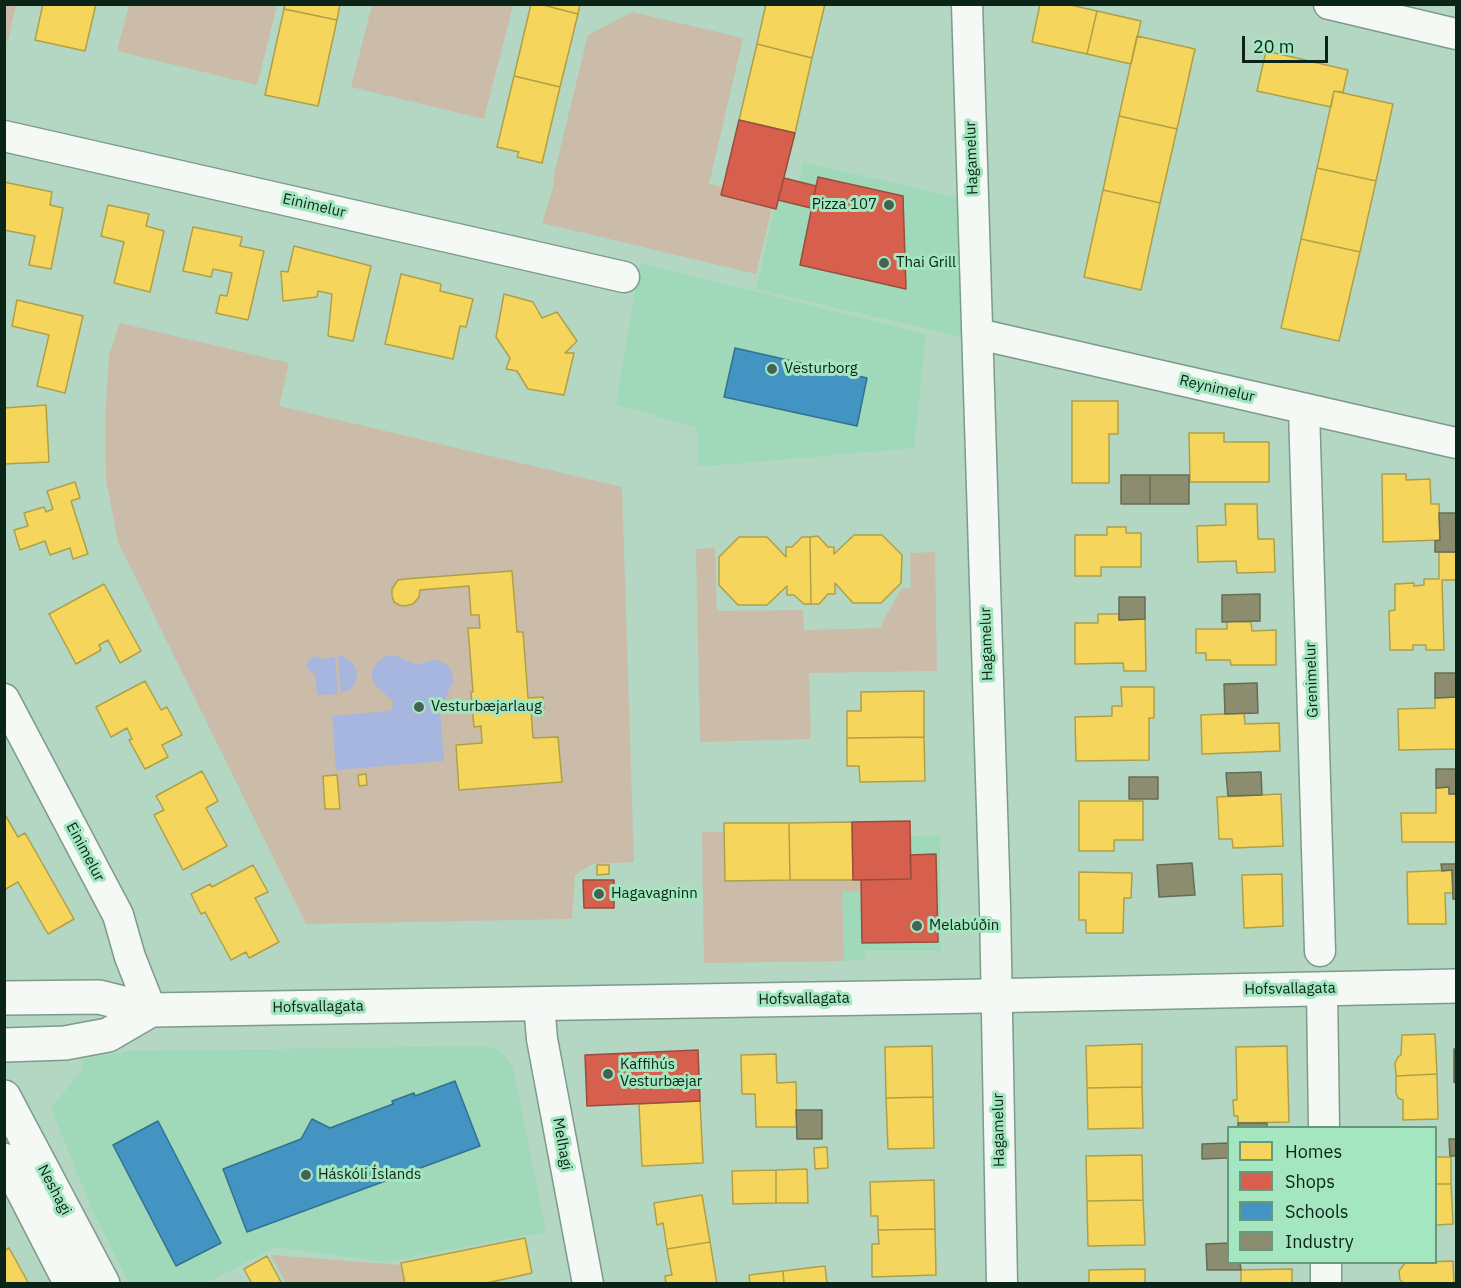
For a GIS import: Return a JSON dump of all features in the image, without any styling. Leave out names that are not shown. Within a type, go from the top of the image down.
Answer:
[{"type":"street","name":"Hagamelur","points":[[967,4],[978,334],[1002,1284]]},
{"type":"street","points":[[1329,4],[1456,34]]},
{"type":"street","name":"Einimelur","points":[[4,136],[624,277]]},
{"type":"street","name":"Reynimelur","points":[[978,334],[1456,443]]},
{"type":"street","name":"Grenimelur","points":[[1304,409],[1320,951]]},
{"type":"street","name":"Einimelur","points":[[4,699],[118,915],[130,957],[151,1010]]},
{"type":"street","name":"Hofsvallagata","points":[[4,998],[99,997],[151,1010],[1456,986]]},
{"type":"street","points":[[1322,989],[1324,1126]]},
{"type":"street","name":"Melhagi","points":[[539,1004],[542,1039],[588,1284]]},
{"type":"street","name":"Hofsvallagata","points":[[4,1044],[53,1044],[108,1035],[151,1010]]},
{"type":"street","name":"Neshagi","points":[[4,1097],[103,1284]]},
{"type":"street","name":"Neshagi","points":[[4,1160],[21,1187],[71,1284]]},
{"type":"street","points":[[1326,1264],[1326,1284]]},
{"type":"shaded area","points":[[5,4],[16,5],[8,41],[5,41]]},
{"type":"shaded area","points":[[129,5],[277,5],[257,85],[117,51]]},
{"type":"shaded area","points":[[372,5],[513,5],[484,119],[351,87]]},
{"type":"shaded area","points":[[632,12],[743,38],[709,184],[774,199],[756,274],[542,223],[553,187],[555,170],[588,35]]},
{"type":"shaded area","points":[[803,162],[971,201],[975,340],[756,289],[778,194],[795,198]]},
{"type":"shaded area","name":"Vesturborg","points":[[640,263],[926,334],[914,448],[697,467],[697,428],[616,404]]},
{"type":"shaded area","points":[[120,323],[289,363],[279,406],[622,487],[634,862],[593,864],[575,875],[572,919],[306,924],[118,542],[106,479],[105,420],[109,355]]},
{"type":"shaded area","points":[[715,548],[717,611],[803,610],[804,630],[882,628],[882,623],[901,589],[911,588],[910,553],[935,552],[937,671],[809,673],[811,739],[700,742],[696,549]]},
{"type":"shaded area","points":[[702,832],[724,832],[725,881],[861,880],[861,891],[842,892],[844,961],[704,963]]},
{"type":"shaded area","points":[[940,835],[941,951],[865,951],[865,960],[844,961],[842,892],[861,891],[861,880],[910,836]]},
{"type":"shaded area","name":"Háskóli Íslands","points":[[492,1047],[506,1056],[513,1068],[546,1232],[383,1262],[276,1247],[206,1283],[129,1283],[91,1207],[51,1108],[82,1070],[83,1059],[129,1051]]},
{"type":"shaded area","points":[[271,1255],[402,1265],[406,1283],[286,1283]]},
{"type":"water","points":[[389,655],[414,664],[431,660],[440,661],[452,672],[453,681],[440,710],[444,761],[336,770],[332,716],[391,709],[393,701],[377,687],[372,677],[376,664]]},
{"type":"water","points":[[315,656],[321,659],[335,657],[338,694],[317,695],[315,674],[309,670],[307,665],[309,660]]},
{"type":"water","points":[[338,656],[351,662],[357,673],[353,685],[341,693]]},
{"type":"building: Homes","points":[[43,4],[96,4],[85,51],[35,40]]},
{"type":"building: Homes","points":[[285,4],[340,4],[337,20],[284,9]]},
{"type":"building: Homes","points":[[531,4],[578,14],[560,87],[514,76]]},
{"type":"building: Homes","points":[[539,4],[580,4],[578,14]]},
{"type":"building: Homes","points":[[766,4],[825,4],[812,58],[757,44]]},
{"type":"building: Homes","points":[[1040,4],[1066,4],[1097,11],[1087,54],[1032,42]]},
{"type":"building: Homes","points":[[284,9],[337,20],[318,106],[265,95]]},
{"type":"building: Homes","points":[[1097,11],[1141,21],[1131,64],[1087,54]]},
{"type":"building: Homes","points":[[1137,36],[1195,49],[1177,129],[1119,116]]},
{"type":"building: Homes","points":[[757,44],[812,58],[795,133],[739,120]]},
{"type":"building: Homes","points":[[1266,51],[1348,70],[1343,92],[1334,91],[1331,107],[1257,91]]},
{"type":"building: Homes","points":[[514,76],[560,87],[542,163],[517,157],[519,152],[497,147]]},
{"type":"building: Homes","points":[[1334,91],[1393,104],[1376,181],[1317,168]]},
{"type":"building: Homes","points":[[1119,116],[1177,129],[1160,203],[1103,190]]},
{"type":"building: Homes","points":[[1317,168],[1376,181],[1360,252],[1301,239]]},
{"type":"building: Homes","points":[[4,182],[52,192],[50,205],[63,208],[51,269],[29,265],[35,236],[4,230]]},
{"type":"building: Homes","points":[[1103,190],[1160,203],[1141,290],[1084,277]]},
{"type":"building: Homes","points":[[108,205],[149,214],[146,226],[164,231],[150,292],[114,283],[124,242],[101,236]]},
{"type":"building: Homes","points":[[193,227],[242,237],[240,246],[264,251],[248,320],[216,313],[220,295],[227,296],[232,273],[213,269],[211,277],[183,271]]},
{"type":"building: Homes","points":[[1301,239],[1360,252],[1339,341],[1281,328]]},
{"type":"building: Homes","points":[[294,246],[371,266],[353,341],[328,336],[332,294],[318,291],[317,297],[283,301],[281,271],[288,272]]},
{"type":"building: Homes","points":[[401,274],[441,284],[440,291],[473,299],[466,327],[460,326],[453,359],[385,344]]},
{"type":"building: Homes","points":[[504,294],[533,302],[542,318],[557,312],[577,341],[565,353],[574,353],[564,395],[528,389],[517,371],[506,369],[510,358],[496,337]]},
{"type":"building: Homes","points":[[17,300],[83,316],[65,393],[37,386],[49,335],[12,326]]},
{"type":"building: Homes","points":[[1072,401],[1118,401],[1118,434],[1109,434],[1109,483],[1072,483]]},
{"type":"building: Homes","points":[[46,405],[49,462],[4,464],[4,408]]},
{"type":"building: Homes","points":[[1189,433],[1224,433],[1224,442],[1269,442],[1269,482],[1190,482]]},
{"type":"building: Homes","points":[[1382,474],[1406,474],[1406,480],[1430,479],[1431,504],[1439,504],[1440,540],[1383,542]]},
{"type":"building: Homes","points":[[75,482],[80,498],[71,501],[88,554],[73,559],[70,548],[50,555],[45,541],[20,550],[14,530],[28,526],[24,513],[44,507],[46,512],[53,509],[47,491]]},
{"type":"building: Homes","points":[[1225,504],[1257,504],[1258,539],[1274,539],[1275,572],[1237,573],[1236,561],[1198,562],[1197,526],[1226,525]]},
{"type":"building: Homes","points":[[1107,527],[1126,527],[1126,533],[1141,533],[1141,567],[1101,567],[1101,576],[1075,576],[1075,535],[1107,535]]},
{"type":"building: Homes","points":[[854,535],[882,535],[902,555],[901,583],[881,603],[853,603],[835,583],[835,594],[828,594],[819,604],[811,604],[810,537],[818,536],[828,547],[834,547],[834,554]]},
{"type":"building: Homes","points":[[739,537],[767,537],[786,557],[786,547],[792,547],[802,537],[810,537],[811,604],[804,604],[794,595],[787,595],[787,586],[767,605],[738,605],[719,585],[719,557]]},
{"type":"building: Homes","points":[[1439,552],[1456,552],[1456,580],[1442,580],[1444,650],[1426,650],[1426,645],[1413,645],[1413,650],[1390,650],[1389,611],[1395,610],[1395,584],[1424,585],[1424,579],[1439,579]]},
{"type":"building: Homes","name":"Vesturbæjarlaug","points":[[512,571],[517,632],[523,632],[528,698],[543,697],[544,710],[531,711],[533,738],[558,737],[562,782],[459,790],[456,745],[482,743],[481,726],[474,727],[468,628],[480,628],[479,615],[471,615],[469,586],[420,590],[419,597],[413,604],[404,606],[394,602],[392,589],[398,580]]},
{"type":"building: Homes","points":[[104,584],[141,651],[120,663],[108,640],[99,645],[101,650],[76,664],[49,614]]},
{"type":"building: Homes","points":[[1098,614],[1119,614],[1119,620],[1145,619],[1146,671],[1124,671],[1123,663],[1075,664],[1075,623],[1098,623]]},
{"type":"building: Homes","points":[[1227,621],[1251,622],[1252,631],[1276,630],[1276,665],[1231,665],[1230,660],[1206,660],[1206,653],[1196,653],[1196,629],[1227,629]]},
{"type":"building: Homes","points":[[145,681],[161,710],[167,707],[182,735],[162,745],[168,757],[145,769],[129,740],[132,739],[127,728],[111,737],[96,707]]},
{"type":"building: Homes","points":[[1121,687],[1154,687],[1154,718],[1149,718],[1149,760],[1076,761],[1075,717],[1112,716],[1112,706],[1122,706]]},
{"type":"building: Homes","points":[[924,691],[924,737],[847,738],[847,711],[861,711],[861,692]]},
{"type":"building: Homes","points":[[1456,697],[1456,749],[1399,750],[1398,709],[1435,708],[1435,698]]},
{"type":"building: Homes","points":[[1244,713],[1245,724],[1279,723],[1280,751],[1202,754],[1201,715]]},
{"type":"building: Homes","points":[[924,737],[925,781],[860,782],[859,766],[847,766],[847,738]]},
{"type":"building: Homes","points":[[202,771],[218,801],[206,808],[227,846],[183,870],[154,815],[164,810],[156,796]]},
{"type":"building: Homes","points":[[366,774],[367,785],[359,786],[358,775]]},
{"type":"building: Homes","points":[[337,775],[340,809],[325,809],[323,776]]},
{"type":"building: Homes","points":[[1449,787],[1449,794],[1456,794],[1456,842],[1402,842],[1401,813],[1436,813],[1436,788]]},
{"type":"building: Homes","points":[[1281,794],[1283,846],[1233,848],[1232,839],[1219,839],[1217,797]]},
{"type":"building: Homes","points":[[1079,801],[1143,801],[1143,840],[1114,840],[1114,851],[1079,851]]},
{"type":"building: Homes","points":[[4,813],[18,837],[25,833],[74,919],[48,934],[18,882],[4,890]]},
{"type":"building: Homes","points":[[852,822],[853,880],[790,880],[789,823]]},
{"type":"building: Homes","points":[[724,823],[789,823],[790,880],[725,881]]},
{"type":"building: Homes","points":[[253,865],[268,892],[255,898],[279,942],[249,958],[246,952],[231,960],[205,912],[201,914],[191,894],[210,884],[212,887]]},
{"type":"building: Homes","points":[[597,865],[609,865],[609,874],[597,875]]},
{"type":"building: Homes","points":[[1452,870],[1453,893],[1445,893],[1446,924],[1408,924],[1407,872]]},
{"type":"building: Homes","points":[[1079,872],[1132,873],[1131,898],[1124,898],[1123,933],[1086,933],[1086,920],[1079,920]]},
{"type":"building: Homes","points":[[1282,874],[1283,926],[1244,928],[1242,875]]},
{"type":"building: Homes","points":[[1435,1034],[1437,1074],[1396,1076],[1395,1063],[1401,1055],[1402,1035]]},
{"type":"building: Homes","points":[[1142,1044],[1142,1087],[1087,1088],[1086,1046]]},
{"type":"building: Homes","points":[[932,1046],[933,1097],[886,1098],[885,1047]]},
{"type":"building: Homes","points":[[1287,1046],[1289,1122],[1238,1123],[1238,1116],[1234,1116],[1233,1100],[1237,1100],[1236,1047]]},
{"type":"building: Homes","points":[[776,1054],[777,1083],[796,1082],[797,1127],[756,1127],[755,1094],[742,1094],[741,1055]]},
{"type":"building: Homes","points":[[1437,1074],[1438,1119],[1403,1120],[1403,1100],[1398,1098],[1396,1093],[1396,1076]]},
{"type":"building: Homes","points":[[1142,1087],[1143,1128],[1088,1129],[1087,1088]]},
{"type":"building: Homes","points":[[933,1097],[934,1148],[888,1149],[886,1098]]},
{"type":"building: Homes","points":[[700,1101],[703,1163],[642,1166],[639,1104]]},
{"type":"building: Homes","points":[[827,1147],[828,1168],[815,1169],[814,1148]]},
{"type":"building: Homes","points":[[1142,1155],[1143,1200],[1087,1201],[1086,1156]]},
{"type":"building: Homes","points":[[1437,1157],[1451,1157],[1451,1184],[1437,1184]]},
{"type":"building: Homes","points":[[807,1169],[808,1203],[776,1203],[776,1170]]},
{"type":"building: Homes","points":[[776,1170],[776,1203],[733,1204],[732,1171]]},
{"type":"building: Homes","points":[[934,1180],[935,1229],[878,1230],[878,1216],[871,1216],[870,1182]]},
{"type":"building: Homes","points":[[1437,1184],[1451,1184],[1453,1224],[1437,1225]]},
{"type":"building: Homes","points":[[702,1195],[710,1242],[667,1249],[663,1223],[657,1225],[654,1203]]},
{"type":"building: Homes","points":[[1143,1200],[1145,1245],[1088,1246],[1087,1201]]},
{"type":"building: Homes","points":[[935,1229],[936,1275],[872,1277],[872,1244],[879,1244],[878,1230]]},
{"type":"building: Homes","points":[[525,1238],[532,1273],[482,1284],[405,1284],[401,1263]]},
{"type":"building: Homes","points":[[710,1242],[717,1284],[666,1284],[665,1276],[672,1275],[667,1249]]},
{"type":"building: Homes","points":[[9,1248],[29,1284],[4,1284],[4,1251]]},
{"type":"building: Homes","points":[[267,1256],[282,1284],[252,1284],[244,1269]]},
{"type":"building: Homes","points":[[1453,1261],[1454,1284],[1405,1284],[1400,1280],[1399,1271],[1404,1264],[1437,1264],[1437,1262]]},
{"type":"building: Homes","points":[[825,1266],[827,1284],[784,1284],[783,1271]]},
{"type":"building: Homes","points":[[1145,1269],[1145,1284],[1089,1284],[1089,1270]]},
{"type":"building: Homes","points":[[1292,1269],[1292,1284],[1241,1284],[1241,1270]]},
{"type":"building: Homes","points":[[783,1271],[784,1284],[750,1284],[749,1275]]},
{"type":"building: Shops","points":[[739,120],[795,133],[776,209],[721,195]]},
{"type":"building: Shops","points":[[818,177],[903,196],[906,289],[800,265]]},
{"type":"building: Shops","points":[[784,178],[816,186],[811,208],[778,200]]},
{"type":"building: Shops","points":[[910,821],[911,879],[853,880],[852,822]]},
{"type":"building: Shops","points":[[936,854],[938,942],[862,943],[861,880],[911,879],[910,855]]},
{"type":"building: Shops","points":[[583,880],[614,880],[614,908],[584,908]]},
{"type":"building: Shops","points":[[698,1050],[700,1101],[587,1106],[585,1055]]},
{"type":"building: Schools","points":[[735,348],[867,378],[857,426],[724,397]]},
{"type":"building: Schools","points":[[455,1081],[480,1146],[247,1232],[223,1169],[301,1139],[312,1119],[330,1128],[393,1104],[392,1101],[414,1093],[415,1096]]},
{"type":"building: Schools","points":[[158,1121],[221,1243],[176,1266],[113,1145]]},
{"type":"building: Industry","points":[[1121,475],[1150,475],[1150,504],[1121,504]]},
{"type":"building: Industry","points":[[1150,475],[1189,475],[1189,504],[1150,504]]},
{"type":"building: Industry","points":[[1439,513],[1456,513],[1456,552],[1435,552],[1435,541],[1440,540]]},
{"type":"building: Industry","points":[[1260,594],[1260,621],[1222,622],[1222,595]]},
{"type":"building: Industry","points":[[1119,597],[1145,597],[1145,619],[1119,620]]},
{"type":"building: Industry","points":[[1435,673],[1456,673],[1456,697],[1435,698]]},
{"type":"building: Industry","points":[[1257,683],[1258,713],[1225,714],[1224,684]]},
{"type":"building: Industry","points":[[1436,769],[1456,769],[1456,794],[1449,794],[1449,787],[1436,788]]},
{"type":"building: Industry","points":[[1261,772],[1262,795],[1228,796],[1226,773]]},
{"type":"building: Industry","points":[[1129,777],[1158,777],[1158,799],[1129,799]]},
{"type":"building: Industry","points":[[1192,863],[1195,895],[1159,897],[1157,865]]},
{"type":"building: Industry","points":[[1441,864],[1456,864],[1456,899],[1453,899],[1452,870],[1442,871]]},
{"type":"building: Industry","points":[[1454,1049],[1456,1049],[1456,1083],[1454,1082]]},
{"type":"building: Industry","points":[[796,1110],[822,1110],[822,1139],[797,1139]]},
{"type":"building: Industry","points":[[1238,1123],[1267,1123],[1267,1126],[1238,1126]]},
{"type":"building: Industry","points":[[1449,1139],[1456,1139],[1456,1156],[1450,1156]]},
{"type":"building: Industry","points":[[1227,1143],[1227,1158],[1202,1159],[1202,1144]]},
{"type":"building: Industry","points":[[1227,1243],[1227,1264],[1240,1264],[1241,1270],[1207,1270],[1206,1244]]},
{"type":"place","name":"Pizza 107","points":[[889,205]]},
{"type":"place","name":"Thai Grill","points":[[884,263]]},
{"type":"place","name":"Vesturborg","points":[[772,369]]},
{"type":"place","name":"Vesturbæjarlaug","points":[[419,707]]},
{"type":"place","name":"Hagavagninn","points":[[599,894]]},
{"type":"place","name":"Melabúðin","points":[[917,926]]},
{"type":"place","name":"Kaffihús Vesturbæjar","points":[[608,1074]]},
{"type":"place","name":"Háskóli Íslands","points":[[306,1175]]}]
